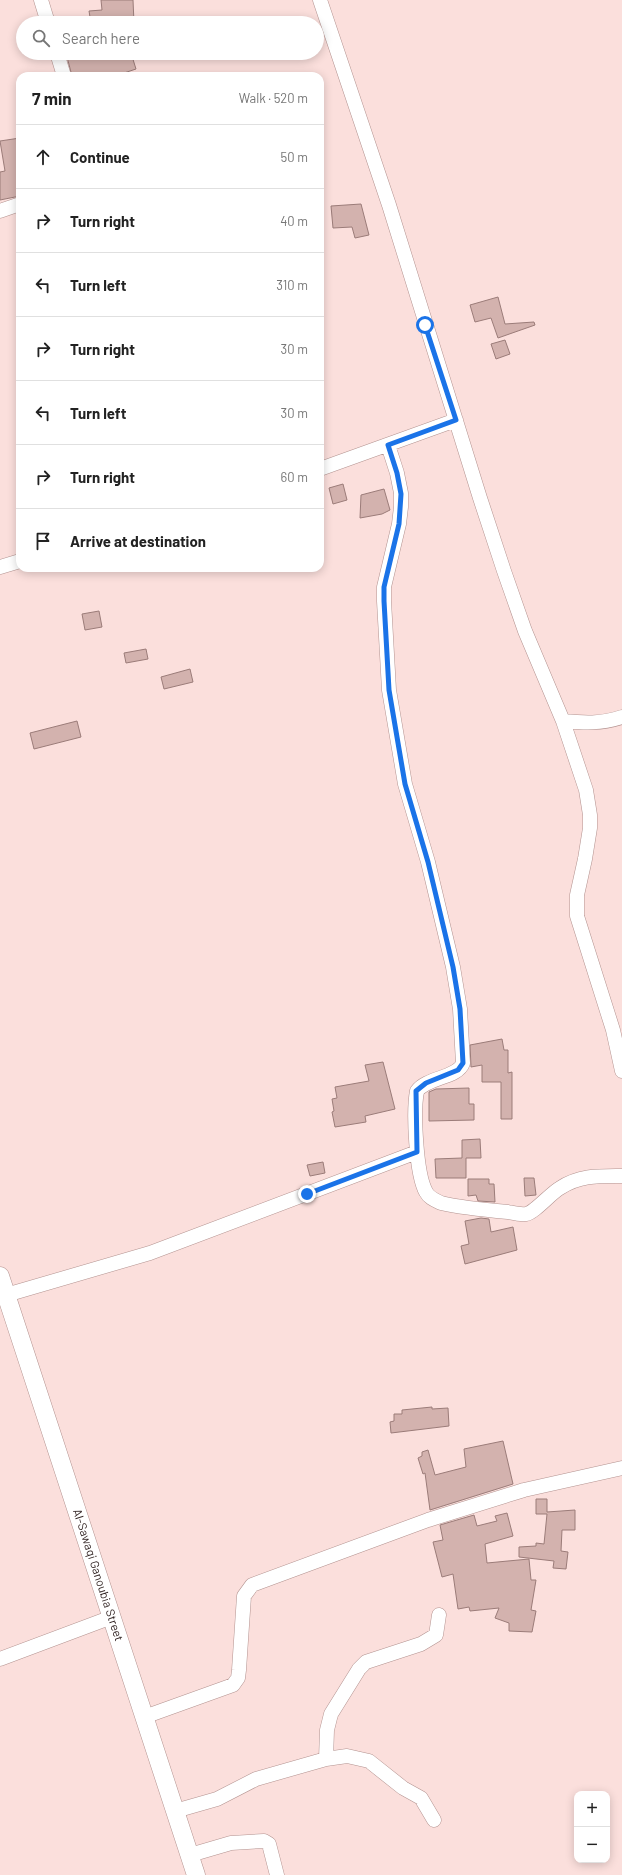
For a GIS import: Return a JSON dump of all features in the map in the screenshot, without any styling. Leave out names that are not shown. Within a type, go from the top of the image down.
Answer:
[{"type":"street","points":[[41,0],[46,16]]},
{"type":"street","points":[[320,0],[390,205],[480,498],[525,631],[563,720],[586,790],[590,815],[585,859],[577,894],[577,916],[612,1030],[622,1071]]},
{"type":"street","points":[[59,60],[63,72]]},
{"type":"street","points":[[0,211],[16,205]]},
{"type":"street","points":[[324,468],[456,420]]},
{"type":"street","points":[[388,445],[397,473],[401,494],[399,524],[387,573],[384,601],[389,690],[405,784],[428,862],[453,967],[460,1009],[463,1063],[458,1070],[426,1083],[416,1091],[417,1152],[423,1183],[427,1193],[433,1200],[452,1206],[527,1214],[538,1207],[542,1201],[560,1188],[576,1180],[587,1176],[622,1176]]},
{"type":"street","points":[[0,567],[16,562]]},
{"type":"street","points":[[563,720],[591,724],[610,721],[622,717]]},
{"type":"street","points":[[6,1295],[150,1252],[417,1152]]},
{"type":"street","name":"Al-Sawaqi Ganoubia Street","points":[[0,1276],[196,1875]]},
{"type":"street","points":[[144,1717],[233,1685],[238,1678],[239,1670],[244,1596],[252,1585],[428,1520],[524,1490],[622,1468]]},
{"type":"street","points":[[326,1759],[327,1730],[331,1714],[358,1668],[366,1662],[422,1644],[436,1635],[439,1615]]},
{"type":"street","points":[[0,1659],[112,1617]]},
{"type":"street","points":[[175,1811],[217,1799],[256,1779],[326,1759],[347,1756],[369,1761],[403,1788],[421,1798],[434,1820]]},
{"type":"street","points":[[190,1855],[231,1843],[264,1841],[269,1844],[277,1875]]},
{"type":"building","points":[[101,0],[133,0],[134,16],[90,16],[89,11],[102,10]]},
{"type":"building","points":[[68,60],[133,60],[136,69],[127,72],[71,72]]},
{"type":"building","points":[[16,139],[16,197],[0,200],[0,172],[5,171],[0,141]]},
{"type":"building","points":[[361,204],[369,235],[355,238],[352,227],[333,228],[331,206]]},
{"type":"building","points":[[498,297],[505,324],[534,322],[535,325],[498,338],[491,318],[475,322],[470,305]]},
{"type":"building","points":[[505,340],[510,354],[496,359],[491,344]]},
{"type":"building","points":[[343,484],[347,500],[333,504],[329,488]]},
{"type":"building","points":[[384,489],[390,510],[382,514],[360,518],[361,495]]},
{"type":"building","points":[[99,611],[102,627],[85,630],[82,614]]},
{"type":"building","points":[[146,649],[148,659],[126,663],[124,653]]},
{"type":"building","points":[[190,669],[193,682],[164,689],[161,677]]},
{"type":"building","points":[[77,721],[81,737],[34,749],[30,733]]},
{"type":"building","points":[[502,1039],[504,1050],[508,1050],[508,1073],[512,1072],[512,1119],[501,1119],[501,1082],[482,1082],[482,1065],[471,1067],[470,1045]]},
{"type":"building","points":[[383,1062],[395,1109],[365,1116],[366,1122],[335,1127],[332,1112],[334,1111],[332,1099],[337,1098],[335,1087],[369,1081],[365,1065]]},
{"type":"building","points":[[469,1088],[469,1104],[474,1104],[474,1120],[429,1121],[429,1092],[436,1089]]},
{"type":"building","points":[[480,1139],[481,1158],[466,1158],[466,1178],[436,1178],[435,1159],[462,1158],[462,1140]]},
{"type":"building","points":[[323,1162],[325,1173],[310,1176],[307,1165]]},
{"type":"building","points":[[524,1178],[534,1178],[536,1195],[525,1196]]},
{"type":"building","points":[[468,1179],[489,1179],[489,1184],[494,1184],[495,1202],[478,1201],[476,1195],[468,1196]]},
{"type":"building","points":[[481,1218],[489,1219],[491,1232],[513,1227],[517,1250],[465,1264],[461,1246],[469,1244],[465,1221]]},
{"type":"building","points":[[432,1407],[432,1409],[448,1408],[449,1426],[391,1433],[390,1422],[394,1421],[394,1414],[402,1414],[402,1410]]},
{"type":"building","points":[[503,1441],[513,1484],[430,1510],[425,1473],[423,1474],[418,1458],[422,1456],[422,1452],[428,1450],[435,1475],[466,1467],[464,1449]]},
{"type":"building","points":[[536,1499],[547,1499],[547,1512],[575,1510],[575,1530],[562,1530],[561,1551],[568,1552],[566,1569],[553,1568],[554,1561],[519,1557],[519,1547],[536,1546],[536,1543],[544,1544],[547,1514],[536,1514]]},
{"type":"building","points":[[507,1513],[513,1536],[485,1544],[487,1563],[529,1559],[531,1580],[536,1580],[531,1610],[536,1611],[532,1632],[509,1631],[509,1623],[495,1618],[499,1608],[470,1611],[469,1607],[458,1609],[453,1574],[442,1577],[433,1542],[443,1540],[440,1525],[474,1515],[477,1526],[497,1521],[495,1516]]},
{"type":"route","points":[[307,1194],[417,1152],[416,1091],[420,1086],[426,1083],[458,1070],[463,1063],[460,1009],[453,967],[428,862],[405,784],[386,665],[384,587],[399,524],[401,507],[401,494],[397,473],[388,445],[456,420],[425,325]]}]
